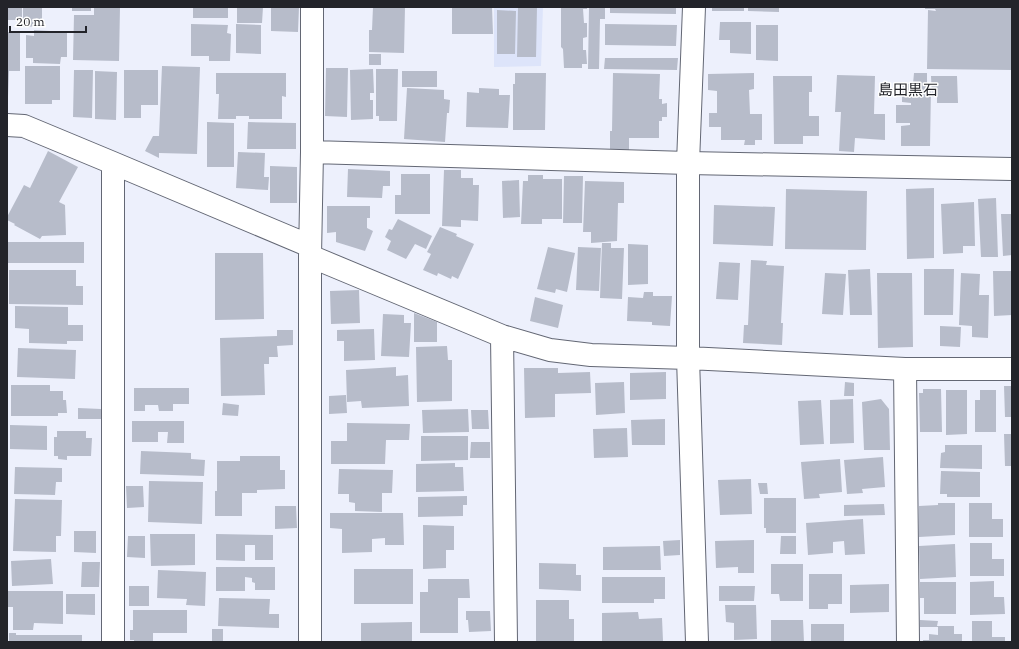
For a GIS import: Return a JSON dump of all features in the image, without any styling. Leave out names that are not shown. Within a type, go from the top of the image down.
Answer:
[{"type":"street","points":[[310,642],[310,251],[312,7]]},
{"type":"street","points":[[694,7],[688,163],[688,358],[696,642]]},
{"type":"street","points":[[7,125],[24,126],[113,163],[502,336],[550,350],[585,354],[905,369],[1012,369]]},
{"type":"street","points":[[312,152],[688,163],[1012,168]]},
{"type":"street","points":[[113,163],[113,642]]},
{"type":"street","points":[[502,336],[506,642]]},
{"type":"street","points":[[905,369],[908,642]]},
{"type":"shaded area","points":[[494,7],[543,7],[541,66],[494,67]]},
{"type":"building","points":[[7,7],[22,7],[22,17],[16,17],[16,20],[7,20]]},
{"type":"building","points":[[23,7],[42,7],[42,26],[23,27]]},
{"type":"building","points":[[72,7],[91,7],[91,11],[72,11]]},
{"type":"building","points":[[94,7],[120,7],[119,61],[73,60],[74,15],[94,15]]},
{"type":"building","points":[[193,7],[228,7],[228,18],[193,18]]},
{"type":"building","points":[[237,7],[263,7],[262,23],[237,23]]},
{"type":"building","points":[[271,7],[299,7],[298,32],[271,31]]},
{"type":"building","points":[[373,7],[405,7],[404,53],[369,52],[369,30],[372,30]]},
{"type":"building","points":[[452,7],[492,7],[493,34],[452,34]]},
{"type":"building","points":[[518,7],[537,7],[536,57],[517,57]]},
{"type":"building","points":[[561,7],[587,7],[587,9],[583,9],[584,23],[587,23],[587,37],[583,38],[583,50],[586,50],[587,64],[582,64],[582,68],[564,68],[563,49],[561,47]]},
{"type":"building","points":[[589,7],[605,7],[605,19],[600,19],[599,69],[588,69]]},
{"type":"building","points":[[610,7],[676,7],[676,14],[610,13]]},
{"type":"building","points":[[712,7],[744,7],[744,11],[712,11]]},
{"type":"building","points":[[748,7],[779,7],[779,12],[748,11]]},
{"type":"building","points":[[925,7],[1012,7],[1012,70],[927,69],[928,10],[936,11],[935,9],[925,9]]},
{"type":"building","points":[[497,10],[516,11],[515,54],[497,54]]},
{"type":"building","points":[[720,22],[751,22],[751,54],[730,53],[730,40],[719,40]]},
{"type":"building","points":[[191,24],[228,25],[227,33],[231,34],[230,61],[209,61],[209,56],[191,56]]},
{"type":"building","points":[[236,24],[261,25],[261,54],[236,53]]},
{"type":"building","points":[[605,24],[677,25],[676,46],[605,45]]},
{"type":"building","points":[[756,25],[778,25],[778,61],[756,60]]},
{"type":"building","points":[[34,30],[67,32],[67,57],[61,57],[60,64],[33,63],[33,58],[26,58],[26,35],[34,36]]},
{"type":"building","points":[[7,32],[20,32],[20,71],[9,71],[8,97],[7,97]]},
{"type":"building","points":[[369,54],[381,54],[381,65],[369,65]]},
{"type":"building","points":[[605,58],[678,58],[677,70],[604,69]]},
{"type":"building","points":[[25,66],[60,66],[60,100],[52,100],[52,104],[25,104]]},
{"type":"building","points":[[162,66],[200,67],[197,154],[159,153],[159,158],[145,151],[153,136],[159,136]]},
{"type":"building","points":[[326,68],[348,68],[347,117],[325,116]]},
{"type":"building","points":[[373,69],[374,93],[370,93],[370,100],[373,100],[373,119],[351,120],[350,70]]},
{"type":"building","points":[[376,69],[398,69],[397,121],[379,121],[379,116],[376,116]]},
{"type":"building","points":[[74,70],[93,70],[92,118],[73,117]]},
{"type":"building","points":[[124,70],[158,70],[158,105],[141,105],[141,118],[124,118]]},
{"type":"building","points":[[95,71],[117,72],[116,120],[95,119]]},
{"type":"building","points":[[402,71],[437,71],[437,87],[402,87]]},
{"type":"building","points":[[216,73],[286,73],[286,97],[282,96],[282,119],[249,119],[249,116],[236,116],[236,119],[218,119],[219,94],[216,94]]},
{"type":"building","points":[[515,73],[546,73],[545,130],[513,130],[513,84],[515,84]]},
{"type":"building","points":[[613,73],[660,74],[659,99],[662,99],[662,104],[667,103],[667,117],[662,117],[662,121],[659,121],[659,138],[629,138],[629,150],[610,150],[610,131],[612,131]]},
{"type":"building","points":[[754,73],[754,89],[749,90],[750,114],[762,114],[762,140],[755,140],[755,145],[744,145],[745,140],[721,140],[721,127],[709,127],[709,113],[717,113],[717,91],[708,90],[708,74]]},
{"type":"building","points":[[914,73],[927,73],[927,88],[931,88],[930,146],[901,146],[901,126],[910,125],[910,123],[896,123],[896,105],[911,105],[911,103],[902,102],[902,84],[913,84]]},
{"type":"building","points":[[837,75],[875,76],[874,114],[885,114],[885,140],[855,138],[854,152],[839,151],[841,112],[835,112]]},
{"type":"building","points":[[773,76],[812,76],[812,92],[809,92],[809,116],[819,116],[819,136],[803,136],[803,144],[774,144]]},
{"type":"building","points":[[931,76],[957,76],[958,103],[937,103],[937,97],[932,97]]},
{"type":"building","points":[[407,88],[444,90],[444,99],[450,100],[449,113],[447,113],[445,142],[404,139]]},
{"type":"building","points":[[479,88],[499,89],[499,95],[510,95],[508,128],[466,127],[467,92],[479,93]]},
{"type":"building","points":[[207,122],[234,123],[234,167],[207,167]]},
{"type":"building","points":[[248,122],[296,123],[296,149],[247,149]]},
{"type":"building","points":[[48,151],[78,167],[59,202],[65,205],[66,235],[42,236],[40,239],[14,225],[15,224],[7,220],[7,217],[24,185],[30,188]]},
{"type":"building","points":[[238,152],[265,153],[264,177],[269,177],[268,190],[236,188]]},
{"type":"building","points":[[270,166],[297,167],[297,203],[270,203]]},
{"type":"building","points":[[348,169],[390,171],[390,186],[383,186],[382,198],[347,197]]},
{"type":"building","points":[[444,170],[461,170],[461,178],[473,178],[473,185],[479,185],[478,221],[461,220],[461,227],[442,226]]},
{"type":"building","points":[[401,174],[430,174],[430,214],[395,214],[395,195],[401,195]]},
{"type":"building","points":[[528,175],[543,175],[543,179],[562,179],[562,219],[542,219],[542,224],[521,224],[523,181],[528,181]]},
{"type":"building","points":[[564,176],[583,176],[582,223],[563,223]]},
{"type":"building","points":[[519,180],[520,217],[503,218],[502,181]]},
{"type":"building","points":[[585,181],[624,182],[624,203],[618,203],[617,241],[591,243],[591,232],[583,232]]},
{"type":"building","points":[[934,188],[934,258],[907,259],[906,189]]},
{"type":"building","points":[[786,189],[867,191],[866,250],[785,249]]},
{"type":"building","points":[[996,198],[998,257],[981,257],[978,199]]},
{"type":"building","points":[[974,202],[975,246],[963,246],[963,253],[943,254],[941,204]]},
{"type":"building","points":[[714,205],[775,207],[773,246],[713,244]]},
{"type":"building","points":[[327,206],[370,206],[370,218],[367,218],[367,228],[373,231],[365,251],[336,242],[336,232],[327,233]]},
{"type":"building","points":[[1001,214],[1012,214],[1012,255],[1003,256]]},
{"type":"building","points":[[398,219],[432,236],[426,249],[415,244],[406,259],[387,250],[391,241],[385,237],[389,229],[392,230]]},
{"type":"building","points":[[440,227],[457,234],[456,236],[474,244],[458,279],[452,276],[451,279],[438,273],[437,276],[423,270],[431,254],[427,252]]},
{"type":"building","points":[[7,242],[84,242],[84,263],[7,263]]},
{"type":"building","points":[[602,243],[611,243],[611,248],[624,248],[622,299],[600,298]]},
{"type":"building","points":[[628,244],[648,245],[648,284],[628,285]]},
{"type":"building","points":[[548,247],[575,253],[567,292],[556,289],[555,293],[537,289]]},
{"type":"building","points":[[578,247],[601,248],[599,291],[576,290]]},
{"type":"building","points":[[215,253],[263,253],[264,319],[215,320]]},
{"type":"building","points":[[751,260],[767,261],[766,265],[784,266],[781,323],[783,323],[782,345],[743,343],[744,325],[748,325]]},
{"type":"building","points":[[719,262],[740,263],[738,300],[716,299]]},
{"type":"building","points":[[870,269],[872,315],[850,315],[848,270]]},
{"type":"building","points":[[924,269],[954,269],[953,315],[924,315]]},
{"type":"building","points":[[9,270],[76,270],[76,286],[83,286],[83,305],[9,304]]},
{"type":"building","points":[[993,271],[1012,271],[1012,315],[994,316]]},
{"type":"building","points":[[825,273],[846,274],[843,315],[822,314]]},
{"type":"building","points":[[877,273],[912,273],[913,347],[878,348]]},
{"type":"building","points":[[961,273],[980,274],[979,295],[989,295],[988,338],[972,337],[972,326],[959,325]]},
{"type":"building","points":[[359,290],[360,323],[331,324],[330,291]]},
{"type":"building","points":[[644,292],[653,292],[653,296],[672,296],[670,326],[652,325],[652,322],[627,321],[628,297],[643,298]]},
{"type":"building","points":[[535,297],[563,305],[558,328],[530,321]]},
{"type":"building","points":[[15,306],[68,307],[68,325],[83,325],[83,341],[67,341],[67,344],[29,343],[29,329],[15,328]]},
{"type":"building","points":[[414,313],[437,322],[437,342],[414,342]]},
{"type":"building","points":[[383,314],[404,315],[404,323],[411,323],[409,357],[381,356]]},
{"type":"building","points":[[940,326],[961,327],[960,347],[940,346]]},
{"type":"building","points":[[374,329],[375,360],[344,361],[344,341],[337,341],[337,330]]},
{"type":"building","points":[[277,330],[293,330],[293,345],[277,346],[278,357],[269,357],[269,364],[264,364],[265,395],[221,396],[220,338],[277,336]]},
{"type":"building","points":[[447,346],[448,360],[452,360],[452,401],[417,402],[416,347]]},
{"type":"building","points":[[18,348],[76,350],[75,379],[17,377]]},
{"type":"building","points":[[396,367],[396,376],[408,375],[409,406],[362,408],[361,401],[347,402],[346,370]]},
{"type":"building","points":[[524,368],[558,368],[558,373],[590,372],[591,393],[555,394],[555,417],[525,418]]},
{"type":"building","points":[[666,372],[666,399],[630,400],[630,373]]},
{"type":"building","points":[[624,382],[625,413],[596,415],[595,383]]},
{"type":"building","points":[[845,382],[854,383],[854,396],[844,396]]},
{"type":"building","points":[[11,385],[50,385],[50,391],[63,391],[63,400],[66,400],[67,413],[58,413],[58,416],[11,416]]},
{"type":"building","points":[[1004,386],[1012,386],[1012,417],[1005,417]]},
{"type":"building","points":[[134,388],[189,388],[189,404],[173,404],[173,411],[159,411],[158,405],[145,405],[145,411],[134,411]]},
{"type":"building","points":[[923,389],[941,389],[942,432],[920,432],[919,393],[923,393]]},
{"type":"building","points":[[946,390],[967,390],[967,434],[946,435]]},
{"type":"building","points":[[980,390],[996,390],[996,432],[975,432],[975,400],[980,400]]},
{"type":"building","points":[[346,395],[347,413],[329,414],[329,396]]},
{"type":"building","points":[[853,399],[854,443],[830,444],[830,400]]},
{"type":"building","points":[[881,399],[889,409],[890,450],[864,450],[862,402]]},
{"type":"building","points":[[821,400],[824,444],[800,445],[798,401]]},
{"type":"building","points":[[223,403],[239,405],[238,416],[222,415]]},
{"type":"building","points":[[78,408],[101,409],[101,419],[78,419]]},
{"type":"building","points":[[468,409],[469,432],[423,433],[422,410]]},
{"type":"building","points":[[471,410],[488,410],[489,429],[472,429]]},
{"type":"building","points":[[665,419],[665,445],[632,445],[631,420]]},
{"type":"building","points":[[132,421],[184,421],[184,443],[167,443],[168,432],[158,432],[158,442],[132,442]]},
{"type":"building","points":[[347,423],[410,424],[409,440],[386,440],[385,464],[331,464],[331,441],[347,441]]},
{"type":"building","points":[[10,425],[47,426],[47,450],[10,449]]},
{"type":"building","points":[[627,428],[628,457],[594,458],[593,429]]},
{"type":"building","points":[[57,431],[86,431],[86,438],[92,438],[91,456],[67,456],[67,460],[58,459],[58,456],[54,456],[54,437],[57,437]]},
{"type":"building","points":[[1004,434],[1012,434],[1012,466],[1005,466]]},
{"type":"building","points":[[421,436],[468,436],[468,460],[421,461]]},
{"type":"building","points":[[471,442],[490,442],[490,458],[470,458]]},
{"type":"building","points":[[945,445],[982,445],[982,469],[940,468],[941,453],[945,452]]},
{"type":"building","points":[[141,451],[191,453],[191,459],[205,460],[204,476],[140,474]]},
{"type":"building","points":[[240,456],[280,456],[280,470],[285,470],[285,489],[257,490],[257,493],[242,493],[242,516],[215,516],[217,461],[240,461]]},
{"type":"building","points":[[883,457],[885,487],[862,489],[863,493],[847,494],[844,460]]},
{"type":"building","points":[[840,459],[842,492],[819,494],[820,498],[804,499],[801,462]]},
{"type":"building","points":[[455,463],[455,467],[463,467],[464,491],[416,492],[416,464]]},
{"type":"building","points":[[15,467],[62,468],[62,482],[56,482],[55,495],[14,494]]},
{"type":"building","points":[[339,469],[393,470],[392,493],[382,493],[382,512],[355,511],[355,503],[349,502],[349,494],[338,494]]},
{"type":"building","points":[[941,471],[980,472],[980,497],[947,497],[947,494],[940,494]]},
{"type":"building","points":[[751,479],[752,514],[720,515],[718,480]]},
{"type":"building","points":[[149,481],[203,482],[202,524],[148,522]]},
{"type":"building","points":[[758,483],[767,483],[768,494],[760,494]]},
{"type":"building","points":[[126,486],[143,486],[144,507],[127,508]]},
{"type":"building","points":[[467,496],[467,505],[463,505],[463,516],[418,517],[418,497]]},
{"type":"building","points":[[764,498],[796,498],[796,533],[766,533],[766,528],[764,528]]},
{"type":"building","points":[[15,499],[62,500],[61,536],[56,536],[56,552],[13,551]]},
{"type":"building","points":[[938,503],[955,503],[955,535],[919,537],[919,506],[938,505]]},
{"type":"building","points":[[969,503],[992,503],[992,519],[1003,519],[1003,537],[969,537]]},
{"type":"building","points":[[884,504],[885,515],[844,516],[844,505]]},
{"type":"building","points":[[275,506],[296,506],[297,528],[275,529]]},
{"type":"building","points":[[330,513],[403,513],[404,545],[385,545],[385,538],[372,539],[372,552],[342,553],[342,529],[330,528]]},
{"type":"building","points":[[863,519],[865,554],[845,555],[844,541],[833,542],[833,553],[808,555],[806,523]]},
{"type":"building","points":[[423,525],[454,526],[454,550],[446,550],[446,568],[423,569]]},
{"type":"building","points":[[74,531],[96,531],[96,553],[74,552]]},
{"type":"building","points":[[150,534],[195,534],[195,565],[151,566]]},
{"type":"building","points":[[216,534],[273,535],[273,560],[255,560],[255,545],[245,545],[245,561],[216,560]]},
{"type":"building","points":[[128,536],[145,536],[145,558],[127,557]]},
{"type":"building","points":[[781,536],[796,536],[796,554],[780,554]]},
{"type":"building","points":[[680,540],[680,555],[664,556],[663,541]]},
{"type":"building","points":[[754,540],[754,573],[738,573],[738,567],[716,568],[715,541]]},
{"type":"building","points":[[970,543],[992,543],[992,559],[1004,559],[1004,576],[970,576]]},
{"type":"building","points":[[955,544],[956,577],[920,579],[919,546]]},
{"type":"building","points":[[660,546],[661,570],[603,570],[603,547]]},
{"type":"building","points":[[51,559],[53,584],[12,586],[11,561]]},
{"type":"building","points":[[82,562],[100,562],[99,587],[81,587]]},
{"type":"building","points":[[539,563],[576,564],[576,575],[581,575],[581,591],[539,589]]},
{"type":"building","points":[[771,564],[803,564],[803,601],[780,601],[779,594],[771,594]]},
{"type":"building","points":[[216,567],[275,567],[275,590],[255,590],[255,583],[252,582],[252,578],[245,577],[245,591],[216,591]]},
{"type":"building","points":[[354,569],[413,569],[413,604],[354,604]]},
{"type":"building","points":[[158,570],[206,572],[205,606],[186,605],[187,599],[157,598]]},
{"type":"building","points":[[809,574],[842,574],[842,604],[828,604],[828,609],[809,609]]},
{"type":"building","points":[[602,577],[665,577],[665,599],[654,599],[654,603],[602,603]]},
{"type":"building","points":[[428,579],[469,579],[470,598],[458,598],[458,633],[420,633],[420,592],[428,592]]},
{"type":"building","points":[[994,581],[994,597],[1004,597],[1005,614],[970,615],[970,582]]},
{"type":"building","points":[[920,582],[956,582],[956,614],[924,614],[924,598],[920,598]]},
{"type":"building","points":[[889,584],[889,612],[850,613],[850,585]]},
{"type":"building","points":[[129,586],[149,586],[149,606],[129,606]]},
{"type":"building","points":[[719,586],[755,586],[754,601],[719,601]]},
{"type":"building","points":[[7,591],[63,591],[63,624],[34,623],[33,630],[13,630],[13,607],[7,607]]},
{"type":"building","points":[[66,594],[95,594],[95,615],[66,614]]},
{"type":"building","points":[[219,598],[270,599],[269,614],[279,614],[279,628],[218,626]]},
{"type":"building","points":[[536,600],[569,600],[569,619],[574,619],[574,642],[536,642]]},
{"type":"building","points":[[725,605],[756,605],[757,639],[734,640],[734,623],[726,622]]},
{"type":"building","points":[[133,610],[187,610],[187,633],[153,633],[153,642],[134,642],[134,640],[130,640],[130,630],[133,630]]},
{"type":"building","points":[[466,611],[490,611],[491,631],[469,632],[468,620],[466,620]]},
{"type":"building","points":[[638,612],[639,619],[662,618],[663,641],[602,642],[602,613]]},
{"type":"building","points":[[771,620],[803,620],[804,642],[771,642]]},
{"type":"building","points":[[920,620],[938,621],[937,626],[954,626],[954,634],[962,634],[962,642],[923,642],[923,640],[929,640],[929,634],[938,635],[938,627],[920,627]]},
{"type":"building","points":[[972,621],[992,621],[992,637],[1005,637],[1005,642],[972,642]]},
{"type":"building","points":[[412,622],[412,642],[361,642],[361,623]]},
{"type":"building","points":[[811,624],[844,624],[844,642],[811,642]]},
{"type":"building","points":[[212,629],[223,629],[223,642],[212,642]]},
{"type":"building","points":[[9,633],[16,633],[16,635],[82,635],[82,642],[9,642]]},
{"type":"district","name":"島田黒石","points":[[908,90]]}]
